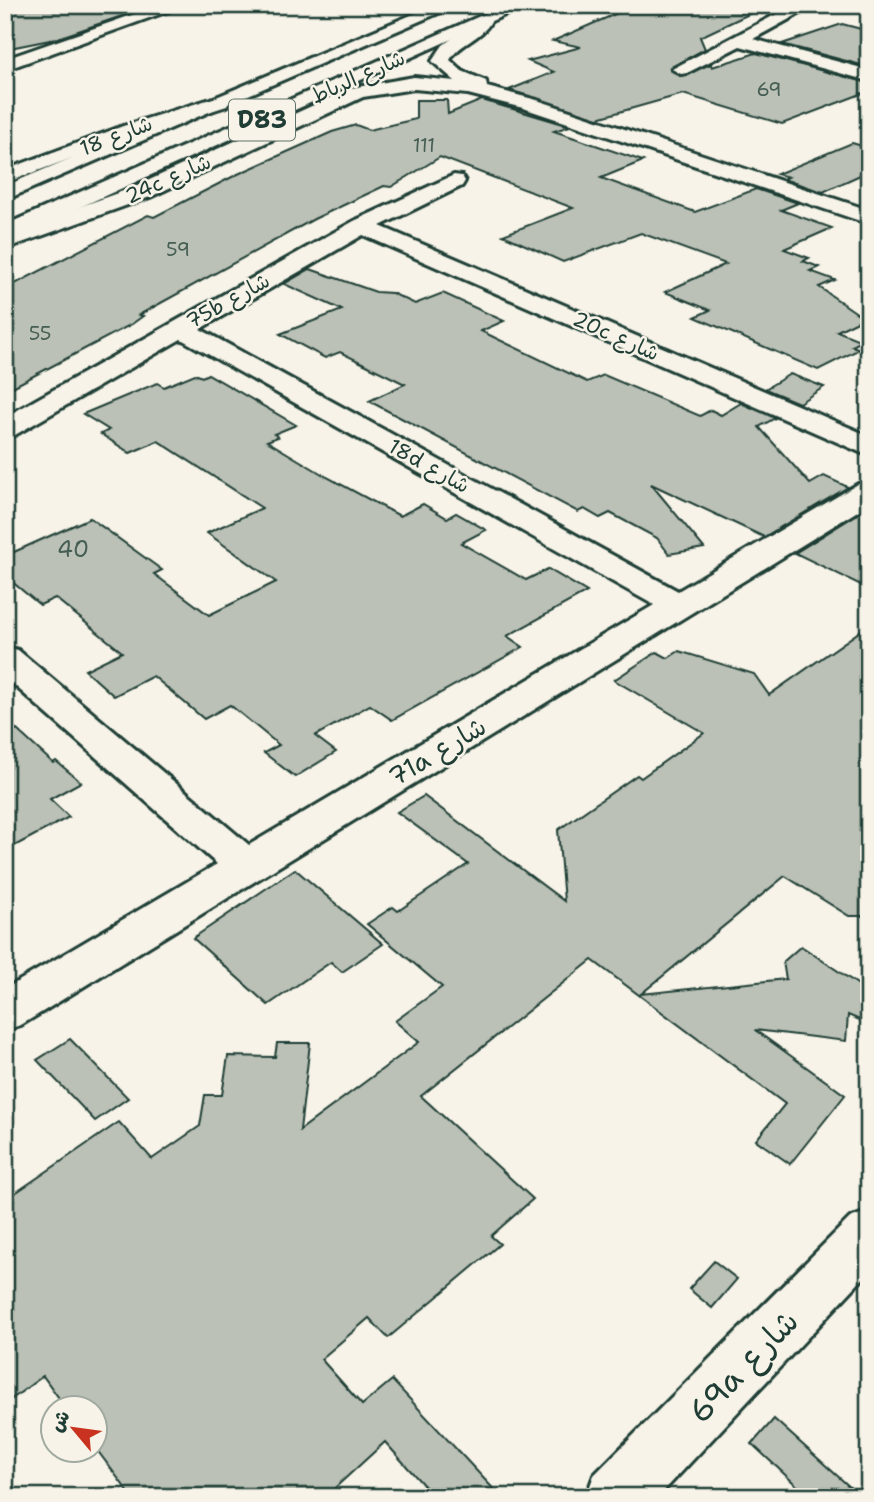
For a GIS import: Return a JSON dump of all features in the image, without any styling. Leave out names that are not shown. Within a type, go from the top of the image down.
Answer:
[{"type":"main road","points":[[7,62],[177,5]]},
{"type":"main road","name":"شارع الرباط","points":[[5,194],[449,5]]},
{"type":"main road","name":"شارع الرباط","points":[[5,234],[519,5]]},
{"type":"main road","points":[[681,69],[807,5]]},
{"type":"main road","name":"24c شارع","points":[[484,21],[474,34],[445,52],[442,64],[463,79],[530,104],[869,217]]},
{"type":"main road","points":[[738,40],[869,76]]},
{"type":"main road","name":"24c شارع","points":[[5,242],[142,192],[368,89],[401,84],[441,84],[478,90],[530,104]]},
{"type":"main road","name":"شارع 18","points":[[5,177],[130,130],[229,100]]},
{"type":"main road","name":"75b شارع","points":[[5,429],[362,226],[454,181]]},
{"type":"main road","name":"20c شارع","points":[[362,226],[869,447]]},
{"type":"main road","name":"18d شارع","points":[[180,328],[678,605]]},
{"type":"main road","name":"71a شارع","points":[[5,1012],[869,491]]},
{"type":"main road","points":[[5,658],[247,866]]},
{"type":"main road","name":"69a شارع","points":[[617,1497],[869,1235]]},
{"type":"building","points":[[38,5],[148,7],[55,39],[5,49],[5,11]]},
{"type":"building","points":[[636,5],[768,5],[700,37],[705,49],[670,68],[680,76],[711,64],[712,67],[756,53],[869,83],[869,91],[782,124],[683,94],[598,118],[509,90],[554,72],[528,61],[581,47],[553,41]]},
{"type":"building","points":[[842,24],[869,31],[869,67],[782,44]]},
{"type":"building","points":[[416,100],[447,100],[448,114],[482,100],[570,126],[554,131],[643,161],[601,178],[695,212],[756,189],[798,203],[781,210],[832,228],[784,249],[809,258],[803,261],[819,267],[810,271],[835,280],[819,287],[864,318],[837,331],[862,341],[852,346],[860,349],[818,370],[695,317],[710,310],[665,292],[726,264],[641,233],[563,262],[503,235],[573,208],[440,157],[391,187],[384,186],[314,219],[139,315],[143,316],[132,324],[5,391],[5,289],[148,215],[154,217],[238,174],[332,132],[356,125],[369,130],[416,119]]},
{"type":"building","points":[[852,143],[869,148],[869,171],[823,192],[783,179],[788,177],[777,174]]},
{"type":"building","points":[[310,269],[376,292],[392,293],[415,304],[443,293],[504,321],[481,331],[587,382],[604,375],[700,416],[711,410],[721,415],[741,403],[775,418],[759,427],[810,484],[824,476],[848,487],[764,537],[651,484],[704,548],[669,554],[657,538],[610,513],[600,518],[584,509],[578,512],[369,401],[405,384],[340,352],[325,358],[280,334],[342,310],[284,284]]},
{"type":"building","points":[[195,374],[202,377],[208,374],[296,425],[274,434],[278,437],[267,441],[327,477],[400,516],[423,504],[447,518],[456,513],[486,530],[461,543],[526,580],[548,569],[587,592],[507,636],[523,647],[392,720],[370,705],[315,736],[336,752],[295,777],[264,753],[279,745],[230,705],[204,719],[153,676],[114,696],[85,670],[122,652],[55,598],[40,605],[5,576],[5,556],[90,518],[162,570],[154,574],[209,615],[276,582],[207,533],[262,508],[158,441],[130,453],[101,434],[109,430],[83,414],[157,383],[164,387]]},
{"type":"building","points":[[790,374],[824,387],[799,403],[765,389]]},
{"type":"building","points":[[869,507],[869,589],[795,553]]},
{"type":"building","points":[[869,625],[869,916],[849,916],[785,876],[641,994],[786,979],[783,962],[801,946],[869,992],[869,1024],[848,1015],[846,1041],[755,1030],[845,1095],[790,1164],[756,1140],[785,1104],[592,960],[421,1096],[533,1199],[491,1236],[500,1244],[388,1338],[369,1318],[321,1359],[362,1405],[392,1380],[501,1497],[434,1497],[385,1442],[325,1497],[132,1497],[107,1464],[108,1394],[56,1394],[43,1376],[5,1404],[5,1200],[119,1122],[152,1159],[200,1126],[205,1095],[222,1095],[228,1056],[275,1057],[277,1043],[310,1043],[300,1130],[419,1042],[395,1021],[442,987],[367,924],[393,907],[398,911],[468,864],[397,812],[424,796],[564,901],[558,830],[637,775],[641,778],[704,733],[614,680],[657,652],[668,658],[679,651],[754,674],[769,695]]},
{"type":"building","points":[[5,719],[53,763],[56,761],[81,782],[50,799],[69,817],[5,851]]},
{"type":"building","points":[[295,869],[383,944],[342,972],[331,962],[268,1005],[193,938]]},
{"type":"building","points":[[70,1039],[128,1098],[95,1121],[37,1060]]},
{"type":"building","points":[[714,1261],[737,1279],[712,1308],[689,1289]]},
{"type":"building","points":[[774,1419],[861,1497],[809,1497],[752,1444]]}]
